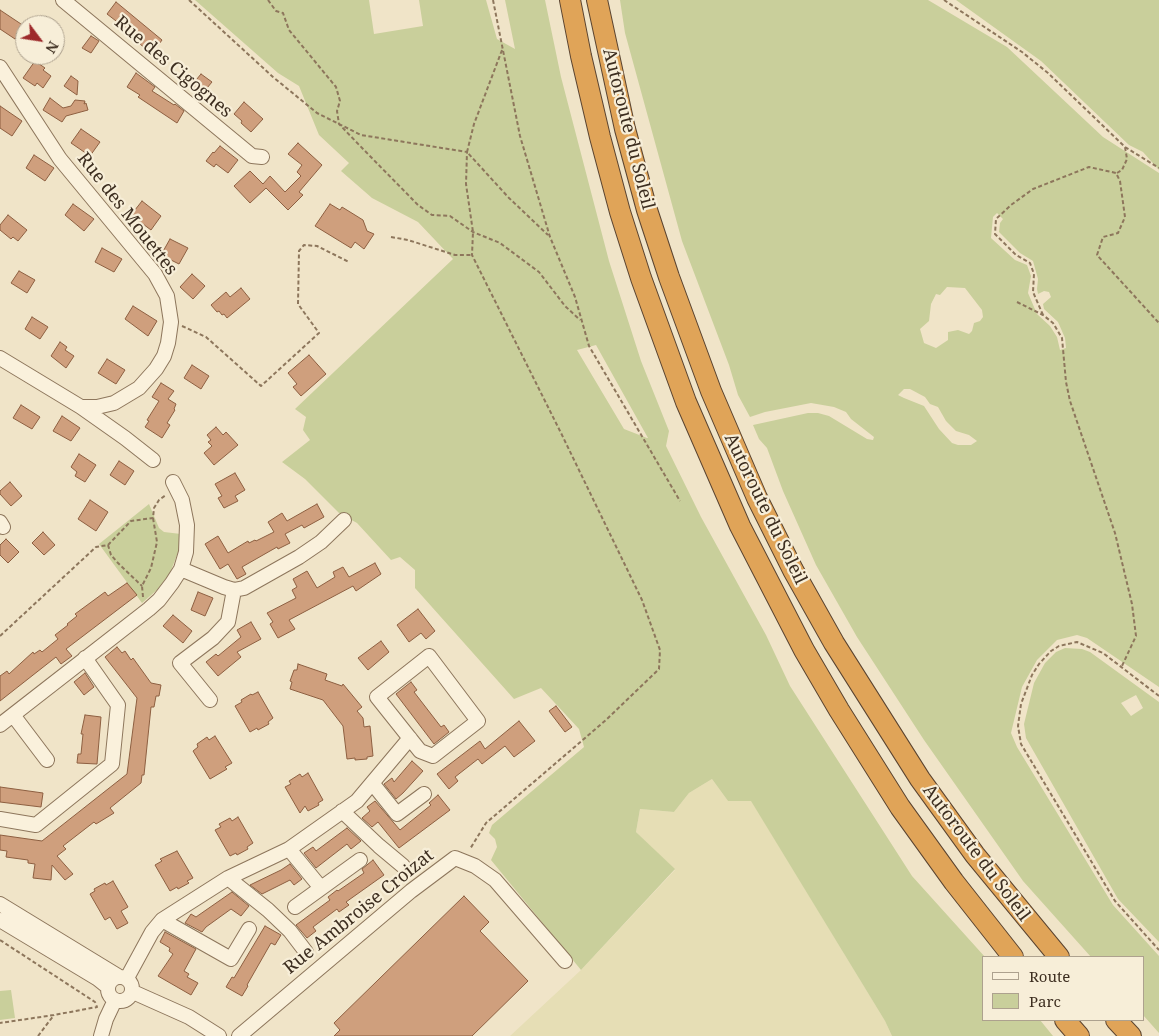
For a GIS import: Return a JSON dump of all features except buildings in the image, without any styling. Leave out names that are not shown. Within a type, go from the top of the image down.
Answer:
[{"type":"highway","name":"Autoroute du Soleil","points":[[570,0],[580,56],[600,137],[620,212],[641,278],[686,402],[740,526],[804,650],[900,807],[948,874],[1012,956]]},
{"type":"highway","name":"Autoroute du Soleil","points":[[597,0],[625,129],[647,210],[669,277],[711,391],[758,498],[793,570],[834,643],[920,780],[975,855],[1058,956]]},
{"type":"highway","points":[[1066,1021],[1079,1036]]},
{"type":"highway","points":[[1117,1021],[1131,1036]]},
{"type":"street","name":"Rue des Cigognes","points":[[63,0],[252,156],[262,157]]},
{"type":"street","name":"Rue des Mouettes","points":[[0,68],[60,159],[155,274],[167,296],[171,322],[164,356],[146,380],[138,388],[114,403],[97,407],[81,407]]},
{"type":"street","points":[[0,358],[81,407],[153,460]]},
{"type":"street","points":[[0,725],[148,609],[158,600],[181,569],[186,552],[187,525],[182,500],[175,485]]},
{"type":"street","points":[[181,569],[234,590],[244,588],[299,557],[321,542],[344,520]]},
{"type":"street","points":[[210,700],[180,663],[213,638],[228,622],[234,590]]},
{"type":"street","points":[[429,656],[478,721],[433,756],[420,751],[410,738],[378,697],[429,656]]},
{"type":"street","points":[[0,819],[36,825],[112,764],[118,705],[85,658]]},
{"type":"street","points":[[13,715],[47,760]]},
{"type":"street","points":[[133,992],[126,1000],[115,1000],[110,995],[108,987],[110,981],[122,977],[162,920],[228,878],[289,849],[357,802],[410,738]]},
{"type":"street","points":[[373,784],[397,814],[424,794]]},
{"type":"street","points":[[342,812],[403,866]]},
{"type":"street","points":[[289,849],[321,888]]},
{"type":"street","name":"Rue Ambroise Croizat","points":[[239,1036],[411,891],[455,858],[475,866],[496,880],[565,960]]},
{"type":"street","points":[[295,907],[360,860]]},
{"type":"street","points":[[228,878],[268,910],[290,931],[306,952]]},
{"type":"street","points":[[0,904],[131,981],[133,992]]},
{"type":"street","points":[[0,920],[108,987]]},
{"type":"street","points":[[162,920],[231,959],[249,929]]},
{"type":"street","points":[[133,992],[189,1017],[219,1036]]},
{"type":"street","points":[[101,1036],[106,1019],[115,1000]]},
{"type":"path","points":[[189,0],[273,77],[317,113],[361,135],[467,152],[509,198],[550,237]]},
{"type":"path","points":[[268,0],[276,11],[283,14],[290,30],[336,87],[340,101],[337,111],[339,124],[418,205],[432,215],[450,216],[473,232],[500,243],[538,272],[565,306],[582,322]]},
{"type":"path","points":[[493,0],[520,136],[550,237],[575,297],[589,346],[680,501]]},
{"type":"path","points":[[944,0],[1022,52],[1048,73],[1125,147],[1159,168]]},
{"type":"path","points":[[463,862],[486,823],[606,720],[659,669],[660,650],[642,600],[472,255],[473,232],[466,184],[467,152],[474,124],[502,50]]},
{"type":"path","points":[[1043,315],[1033,292],[1034,274],[1030,263],[1016,255],[995,234],[996,220],[1032,189],[1089,167],[1116,173],[1122,170],[1127,159],[1125,147]]},
{"type":"path","points":[[1116,173],[1120,180],[1125,217],[1118,233],[1103,237],[1097,255],[1159,322]]},
{"type":"path","points":[[391,238],[408,240],[455,255],[472,255]]},
{"type":"path","points":[[171,322],[206,337],[261,386],[318,333],[298,304],[300,251],[304,245],[317,246],[348,262]]},
{"type":"path","points":[[1017,302],[1043,315],[1053,323],[1062,338],[1066,382],[1070,401],[1115,533],[1132,604],[1136,636],[1121,668]]},
{"type":"path","points":[[148,609],[142,595],[142,586],[151,568],[157,542],[153,518],[154,508],[159,500],[175,485]]},
{"type":"path","points":[[0,636],[96,547],[108,545],[130,521],[153,518]]},
{"type":"path","points":[[108,545],[111,555],[142,586]]},
{"type":"path","points":[[1159,696],[1103,653],[1077,642],[1059,646],[1051,651],[1032,675],[1021,704],[1018,726],[1021,744],[1115,901],[1159,950]]},
{"type":"path","points":[[0,940],[95,1002],[97,1006],[0,1023]]},
{"type":"path","points":[[38,1036],[54,1015]]},
{"type":"shaded area","points":[[712,779],[728,801],[751,800],[885,1021],[892,1036],[510,1036],[581,970],[675,870],[636,832],[640,809],[674,812],[689,793]]},
{"type":"green space","points":[[195,0],[369,0],[374,34],[423,26],[419,0],[486,0],[497,39],[515,49],[505,0],[545,0],[561,77],[609,261],[641,361],[669,431],[666,446],[701,517],[766,635],[790,686],[912,876],[984,956],[982,956],[982,1021],[1041,1021],[1053,1036],[892,1036],[885,1021],[751,801],[728,801],[712,779],[689,793],[674,812],[640,809],[636,832],[675,869],[581,970],[491,860],[497,847],[495,839],[489,833],[492,825],[584,747],[579,729],[541,688],[514,699],[415,588],[415,570],[400,557],[391,560],[357,523],[339,513],[305,479],[282,462],[310,440],[303,430],[306,417],[295,409],[453,259],[418,222],[372,198],[341,171],[349,163],[319,135],[299,86],[278,73]],"holes":[[[596,345],[648,438],[624,429],[577,350]]]},
{"type":"green space","points":[[620,0],[928,0],[1007,47],[1103,137],[1159,173],[1159,687],[1087,638],[1077,635],[1057,640],[1037,660],[1022,687],[1011,733],[1017,747],[1113,905],[1159,956],[1159,1033],[1144,1016],[1144,956],[1090,956],[1023,881],[924,740],[857,637],[816,565],[783,491],[767,448],[759,439],[753,425],[808,413],[818,413],[829,416],[867,439],[873,440],[874,437],[851,419],[846,412],[834,407],[811,403],[765,412],[750,417],[738,395],[729,365],[682,241],[625,33]],"holes":[[[997,213],[1003,219],[1000,223],[999,232],[1020,253],[1033,261],[1038,279],[1038,294],[1044,291],[1049,292],[1051,297],[1043,304],[1044,309],[1058,322],[1065,338],[1066,348],[1060,350],[1057,337],[1050,326],[1037,314],[1028,293],[1031,276],[1027,265],[1015,260],[991,238],[993,217]],[[947,287],[965,288],[982,310],[983,317],[980,321],[974,323],[969,334],[958,330],[948,332],[948,340],[936,348],[924,343],[920,329],[929,321],[931,304],[936,294],[940,295]],[[904,389],[910,389],[925,397],[930,404],[938,407],[946,421],[956,431],[969,435],[977,441],[971,445],[952,443],[939,429],[924,406],[898,395]]]},
{"type":"green space","points":[[956,0],[1159,0],[1159,170],[1143,152],[1129,145],[1041,61]]},
{"type":"green space","points":[[149,504],[159,528],[164,532],[181,534],[180,547],[170,573],[158,589],[142,603],[99,544]]},
{"type":"green space","points":[[1065,648],[1082,649],[1090,652],[1159,702],[1159,942],[1118,899],[1026,738],[1024,724],[1034,683],[1045,663],[1056,652]],"holes":[[[1136,695],[1143,708],[1131,716],[1121,703]]]},
{"type":"green space","points":[[11,990],[15,1018],[0,1020],[0,991]]}]
